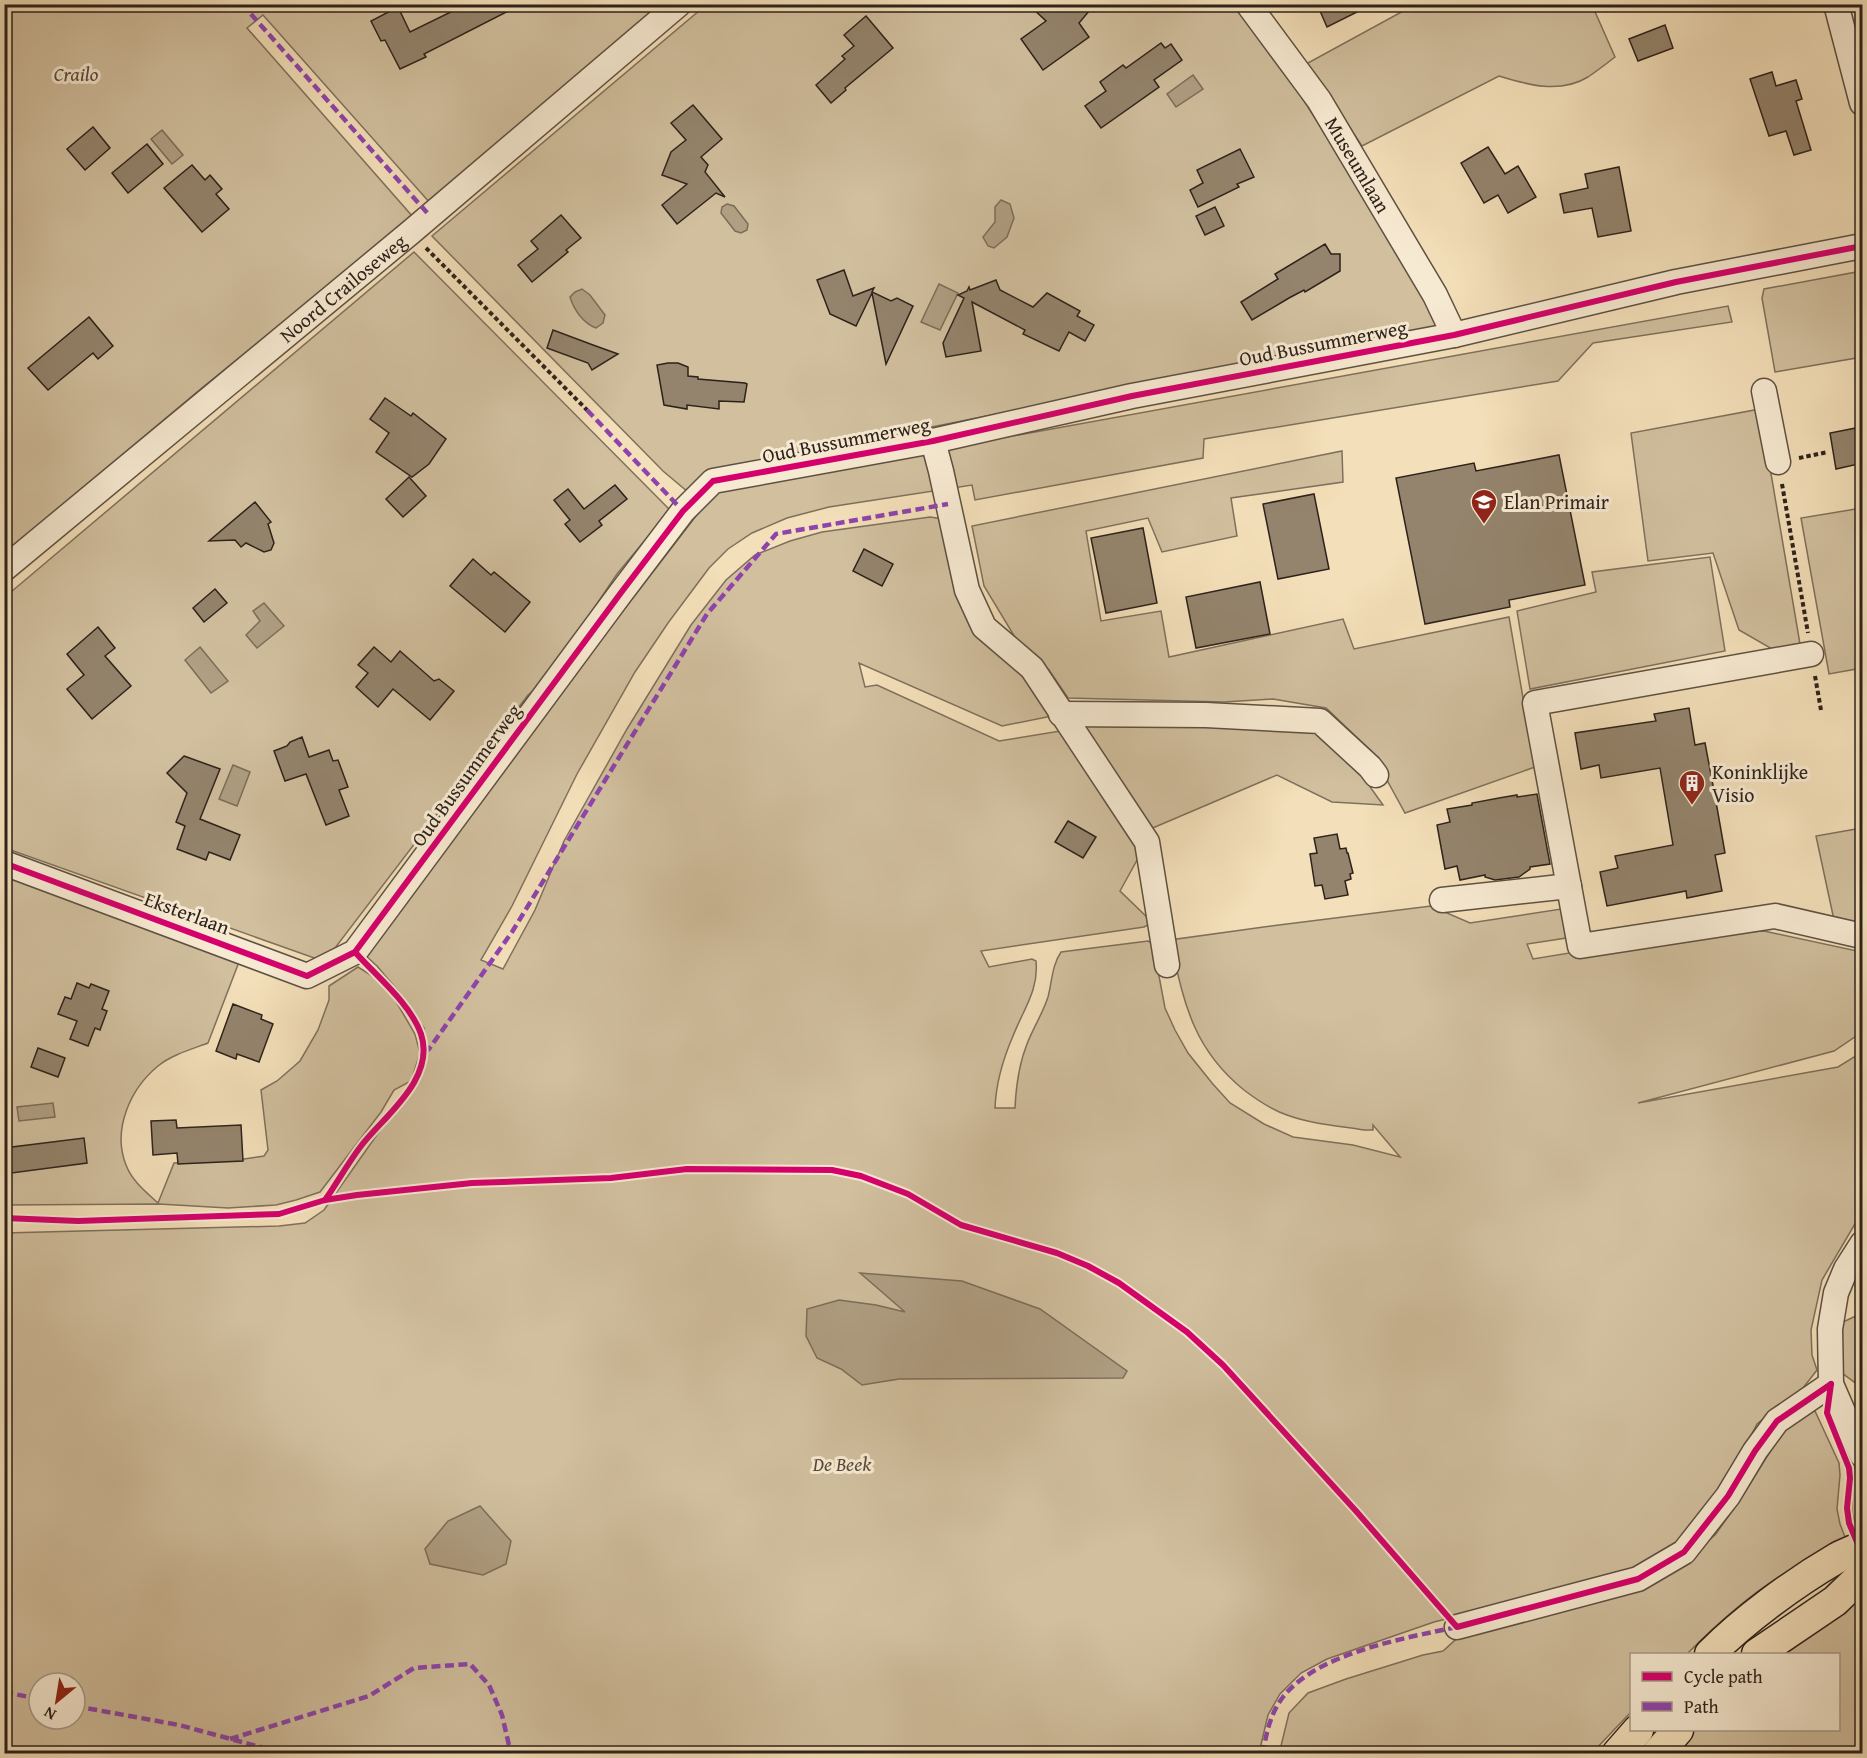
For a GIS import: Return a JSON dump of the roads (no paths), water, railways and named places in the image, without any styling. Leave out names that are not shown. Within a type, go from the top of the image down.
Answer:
[{"type":"main road","points":[[1711,1653],[1801,1581],[1839,1557],[1863,1546]]},
{"type":"main road","points":[[1758,1653],[1835,1600],[1863,1575]]},
{"type":"main road","points":[[1617,1754],[1637,1731]]},
{"type":"main road","points":[[1657,1754],[1677,1731]]},
{"type":"street","name":"Noord Crailoseweg","points":[[4,568],[411,232],[679,4]]},
{"type":"street","name":"Museumlaan","points":[[1248,4],[1319,100],[1435,295],[1454,335]]},
{"type":"street","points":[[1836,4],[1863,103]]},
{"type":"street","name":"Oud Bussummerweg","points":[[355,952],[620,594],[683,512],[712,481],[933,441],[1132,396],[1454,335],[1676,282],[1863,246]]},
{"type":"street","points":[[1764,392],[1778,462]]},
{"type":"street","points":[[933,441],[967,590],[984,627],[1032,668],[1148,842],[1167,965]]},
{"type":"street","points":[[1811,654],[1535,703],[1580,946],[1775,916],[1863,936]]},
{"type":"street","points":[[1061,714],[1206,715],[1320,721],[1376,774]]},
{"type":"street","name":"Eksterlaan","points":[[4,863],[307,976],[355,952]]},
{"type":"street","points":[[1442,900],[1569,886]]},
{"type":"street","points":[[1863,1244],[1846,1269],[1836,1293],[1830,1329],[1831,1384],[1863,1455]]},
{"type":"street","points":[[1457,1627],[1638,1579],[1684,1552],[1728,1496],[1755,1451],[1777,1421],[1831,1384]]},
{"type":"place","name":"Elan Primair","points":[[1484,525]]},
{"type":"place","name":"Koninklijke Visio","points":[[1692,806]]},
{"type":"park label","name":"Crailo","points":[[76,74]]},
{"type":"park label","name":"De Beek","points":[[842,1464]]}]
